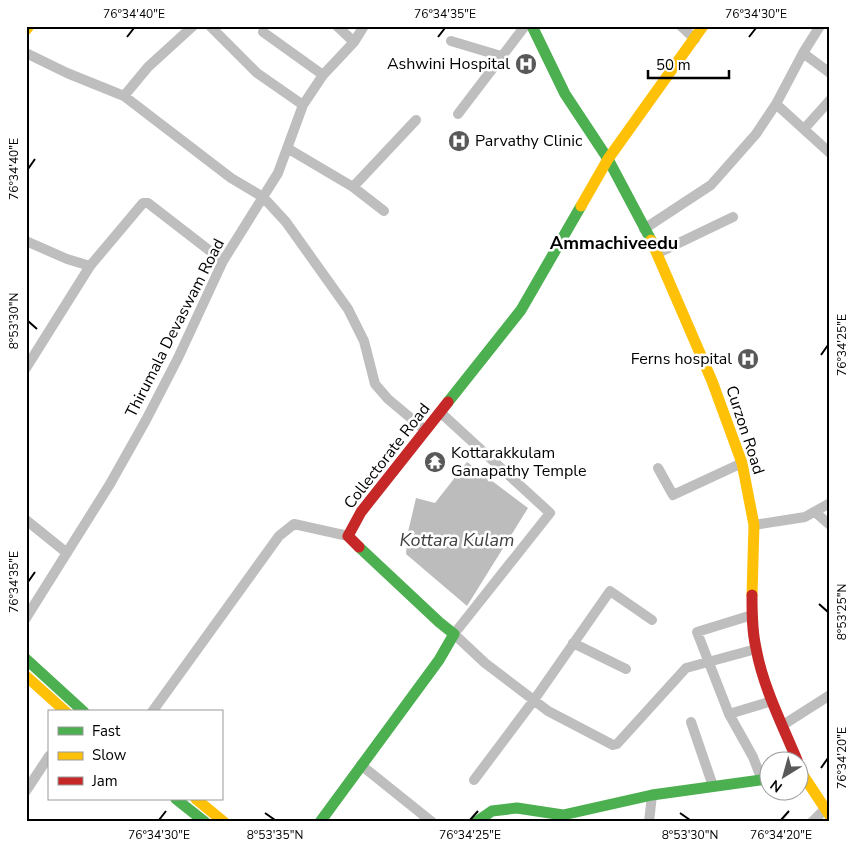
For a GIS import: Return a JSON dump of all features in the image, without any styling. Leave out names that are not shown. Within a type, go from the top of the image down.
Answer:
[{"type":"main road","points":[[26,30],[29,26]]},
{"type":"main road","name":"Curzon Road","points":[[532,26],[565,94],[608,159],[658,253],[712,381],[742,462],[754,525],[752,614],[756,649],[772,701],[793,750]]},
{"type":"main road","name":"Collectorate Road","points":[[454,634],[438,622],[348,536],[361,512],[521,310],[608,159],[703,26]]},
{"type":"main road","points":[[320,822],[439,660],[454,634]]},
{"type":"main road","points":[[26,659],[82,710]]},
{"type":"main road","points":[[26,676],[64,710]]},
{"type":"main road","points":[[476,822],[492,811],[517,808],[563,815],[652,796],[758,781]]},
{"type":"main road","points":[[808,783],[827,812]]},
{"type":"main road","points":[[177,800],[205,822]]},
{"type":"main road","points":[[197,800],[224,822]]},
{"type":"street","points":[[210,26],[258,73],[303,105]]},
{"type":"street","points":[[337,26],[354,42]]},
{"type":"street","name":"Thirumala Devaswam Road","points":[[26,618],[110,484],[146,420],[178,358],[223,261],[278,173],[303,105],[323,75],[354,42],[364,26]]},
{"type":"street","points":[[458,114],[525,26]]},
{"type":"street","points":[[681,26],[694,39]]},
{"type":"street","points":[[644,229],[711,185],[756,134],[776,104],[802,53],[820,26]]},
{"type":"street","points":[[124,96],[148,67],[187,28]]},
{"type":"street","points":[[263,32],[323,75]]},
{"type":"street","points":[[451,41],[501,56]]},
{"type":"street","points":[[26,53],[67,74],[124,96],[231,178],[263,197],[286,222],[348,308],[364,341],[375,384],[388,399],[425,430]]},
{"type":"street","points":[[802,53],[830,73]]},
{"type":"street","points":[[804,129],[830,100]]},
{"type":"street","points":[[776,104],[830,152]]},
{"type":"street","points":[[353,187],[416,120]]},
{"type":"street","points":[[287,148],[353,187],[384,211]]},
{"type":"street","points":[[26,368],[90,266],[145,202],[223,261]]},
{"type":"street","points":[[658,253],[733,217]]},
{"type":"street","points":[[26,241],[67,260],[90,266]]},
{"type":"street","points":[[441,413],[550,513],[454,634],[485,663],[548,711],[613,745],[622,739],[686,668],[756,649]]},
{"type":"street","points":[[658,468],[673,495],[742,462]]},
{"type":"street","points":[[754,525],[805,517],[830,503]]},
{"type":"street","points":[[815,512],[830,525]]},
{"type":"street","points":[[26,520],[67,553]]},
{"type":"street","points":[[153,710],[278,536],[294,524],[348,536]]},
{"type":"street","points":[[474,780],[534,700],[610,591],[652,620]]},
{"type":"street","points":[[752,614],[697,632],[729,714],[758,767]]},
{"type":"street","points":[[574,643],[626,669]]},
{"type":"street","points":[[783,725],[830,695]]},
{"type":"street","points":[[729,714],[772,701]]},
{"type":"street","points":[[691,722],[713,786]]},
{"type":"street","points":[[26,791],[48,758]]},
{"type":"street","points":[[362,765],[432,822]]},
{"type":"street","points":[[649,822],[652,796]]},
{"type":"street","points":[[812,822],[827,812]]},
{"type":"water","name":"Kottara Kulam","points":[[467,462],[528,508],[467,606],[406,554],[408,532],[416,498],[435,503]]},
{"type":"traffic: fast","points":[[532,26],[565,94],[608,159],[651,240]]},
{"type":"traffic: fast","points":[[448,402],[521,310],[581,206]]},
{"type":"traffic: fast","points":[[320,822],[439,660],[454,634],[359,547]]},
{"type":"traffic: fast","points":[[26,659],[82,710]]},
{"type":"traffic: fast","points":[[476,822],[492,811],[517,808],[563,815],[652,795],[758,780]]},
{"type":"traffic: fast","points":[[177,800],[205,822]]},
{"type":"traffic: slow","points":[[26,30],[29,26]]},
{"type":"traffic: slow","points":[[581,206],[608,159],[703,26]]},
{"type":"traffic: slow","points":[[651,240],[712,381],[742,463],[754,525],[752,595]]},
{"type":"traffic: slow","points":[[26,676],[64,710]]},
{"type":"traffic: slow","points":[[808,783],[830,816]]},
{"type":"traffic: slow","points":[[197,800],[224,822]]},
{"type":"traffic: jam","points":[[359,547],[348,536],[361,512],[448,402]]},
{"type":"traffic: jam","points":[[752,595],[753,629],[759,663],[793,750]]},
{"type":"place","name":"Ashwini Hospital","points":[[526,64]]},
{"type":"place","name":"Parvathy Clinic","points":[[459,141]]},
{"type":"place","name":"Ferns hospital","points":[[748,359]]},
{"type":"place","name":"Kottarakkulam Ganapathy Temple","points":[[435,462]]},
{"type":"district","name":"Ammachiveedu","points":[[614,243]]}]
